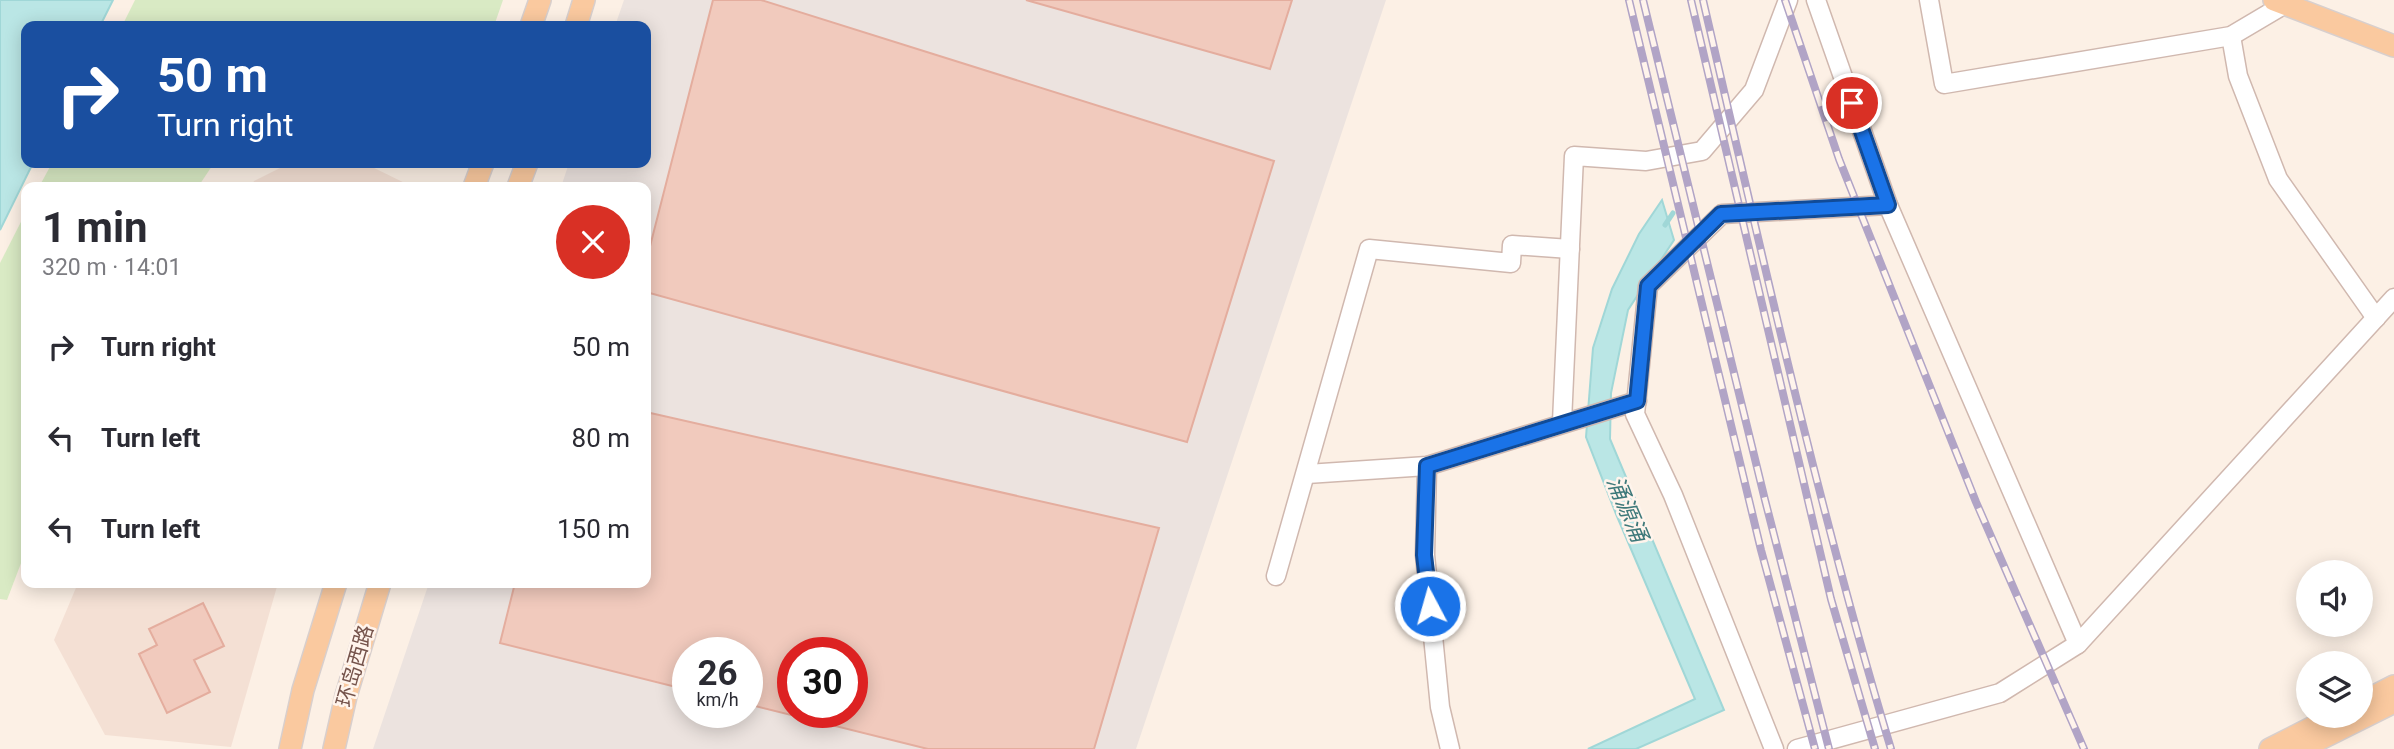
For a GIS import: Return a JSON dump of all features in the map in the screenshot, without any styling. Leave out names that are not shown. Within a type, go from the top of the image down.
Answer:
[{"type":"main road","points":[[533,21],[540,0]]},
{"type":"main road","points":[[578,21],[584,0]]},
{"type":"main road","points":[[2280,2],[2394,46]]},
{"type":"main road","name":"环岛西路","points":[[290,749],[303,690],[334,588]]},
{"type":"main road","name":"环岛西路","points":[[334,749],[346,696],[378,588]]},
{"type":"main road","points":[[2373,697],[2394,686]]},
{"type":"main road","points":[[2301,749],[2394,702]]},
{"type":"main road","points":[[2270,749],[2311,728]]},
{"type":"street","points":[[1562,422],[1574,156],[1646,161],[1702,151],[1754,90],[1788,0]]},
{"type":"street","points":[[1816,0],[1888,205],[2078,644]]},
{"type":"street","points":[[1929,0],[1944,84],[2231,36],[2280,2]]},
{"type":"street","points":[[2231,36],[2238,76],[2278,179],[2376,318]]},
{"type":"street","points":[[1774,749],[1673,495],[1635,414],[1648,286],[1721,214],[1888,205]]},
{"type":"street","points":[[1276,576],[1369,248],[1511,263],[1512,245],[1570,249]]},
{"type":"street","points":[[1797,749],[2000,693],[2078,644],[2394,298]]},
{"type":"street","points":[[1307,474],[1427,466],[1562,422],[1637,401]]},
{"type":"street","points":[[1427,466],[1424,555],[1440,707],[1450,749]]},
{"type":"shaded area","points":[[624,0],[1386,0],[1136,749],[373,749],[427,588],[651,588],[651,182],[563,182],[567,168],[651,168],[651,21],[617,21]]},
{"type":"shaded area","points":[[280,168],[374,168],[403,182],[254,182]]},
{"type":"shaded area","points":[[76,588],[277,588],[231,747],[105,735],[54,640]]},
{"type":"green space","points":[[135,0],[503,0],[496,21],[124,21]]},
{"type":"green space","points":[[49,168],[211,168],[201,182],[42,182]]},
{"type":"green space","points":[[21,222],[21,563],[7,600],[0,599],[0,263]]},
{"type":"water","points":[[0,0],[113,0],[102,21],[21,21],[21,168],[31,168],[24,182],[21,182],[21,187],[0,230]]},
{"type":"water","points":[[1662,200],[1674,240],[1628,310],[1611,393],[1610,439],[1724,710],[1636,749],[1588,749],[1695,699],[1586,437],[1593,348],[1612,289],[1639,234]]},
{"type":"building","points":[[713,0],[761,0],[1274,161],[1187,442],[651,293],[651,242]]},
{"type":"building","points":[[1026,0],[1292,0],[1270,69]]},
{"type":"building","points":[[651,413],[1159,528],[1094,749],[928,749],[844,728],[868,728],[868,637],[777,637],[777,711],[763,708],[763,637],[672,637],[672,686],[500,643],[514,588],[651,588]]},
{"type":"building","points":[[203,603],[224,646],[194,660],[210,692],[167,713],[139,654],[157,645],[149,629]]},
{"type":"waterway","name":"涌源涌","points":[[1665,225],[1673,213]]},
{"type":"railway","points":[[1629,0],[1761,550],[1815,749]]},
{"type":"railway","points":[[1643,0],[1765,500],[1829,749]]},
{"type":"railway","points":[[1691,0],[1831,599],[1875,749]]},
{"type":"railway","points":[[1703,0],[1814,470],[1891,749]]},
{"type":"railway","points":[[1785,0],[1839,159],[1976,502],[2084,749]]},
{"type":"route","points":[[1430,606],[1424,555],[1427,466],[1562,422],[1637,401],[1648,286],[1721,214],[1888,205],[1852,103]]}]
